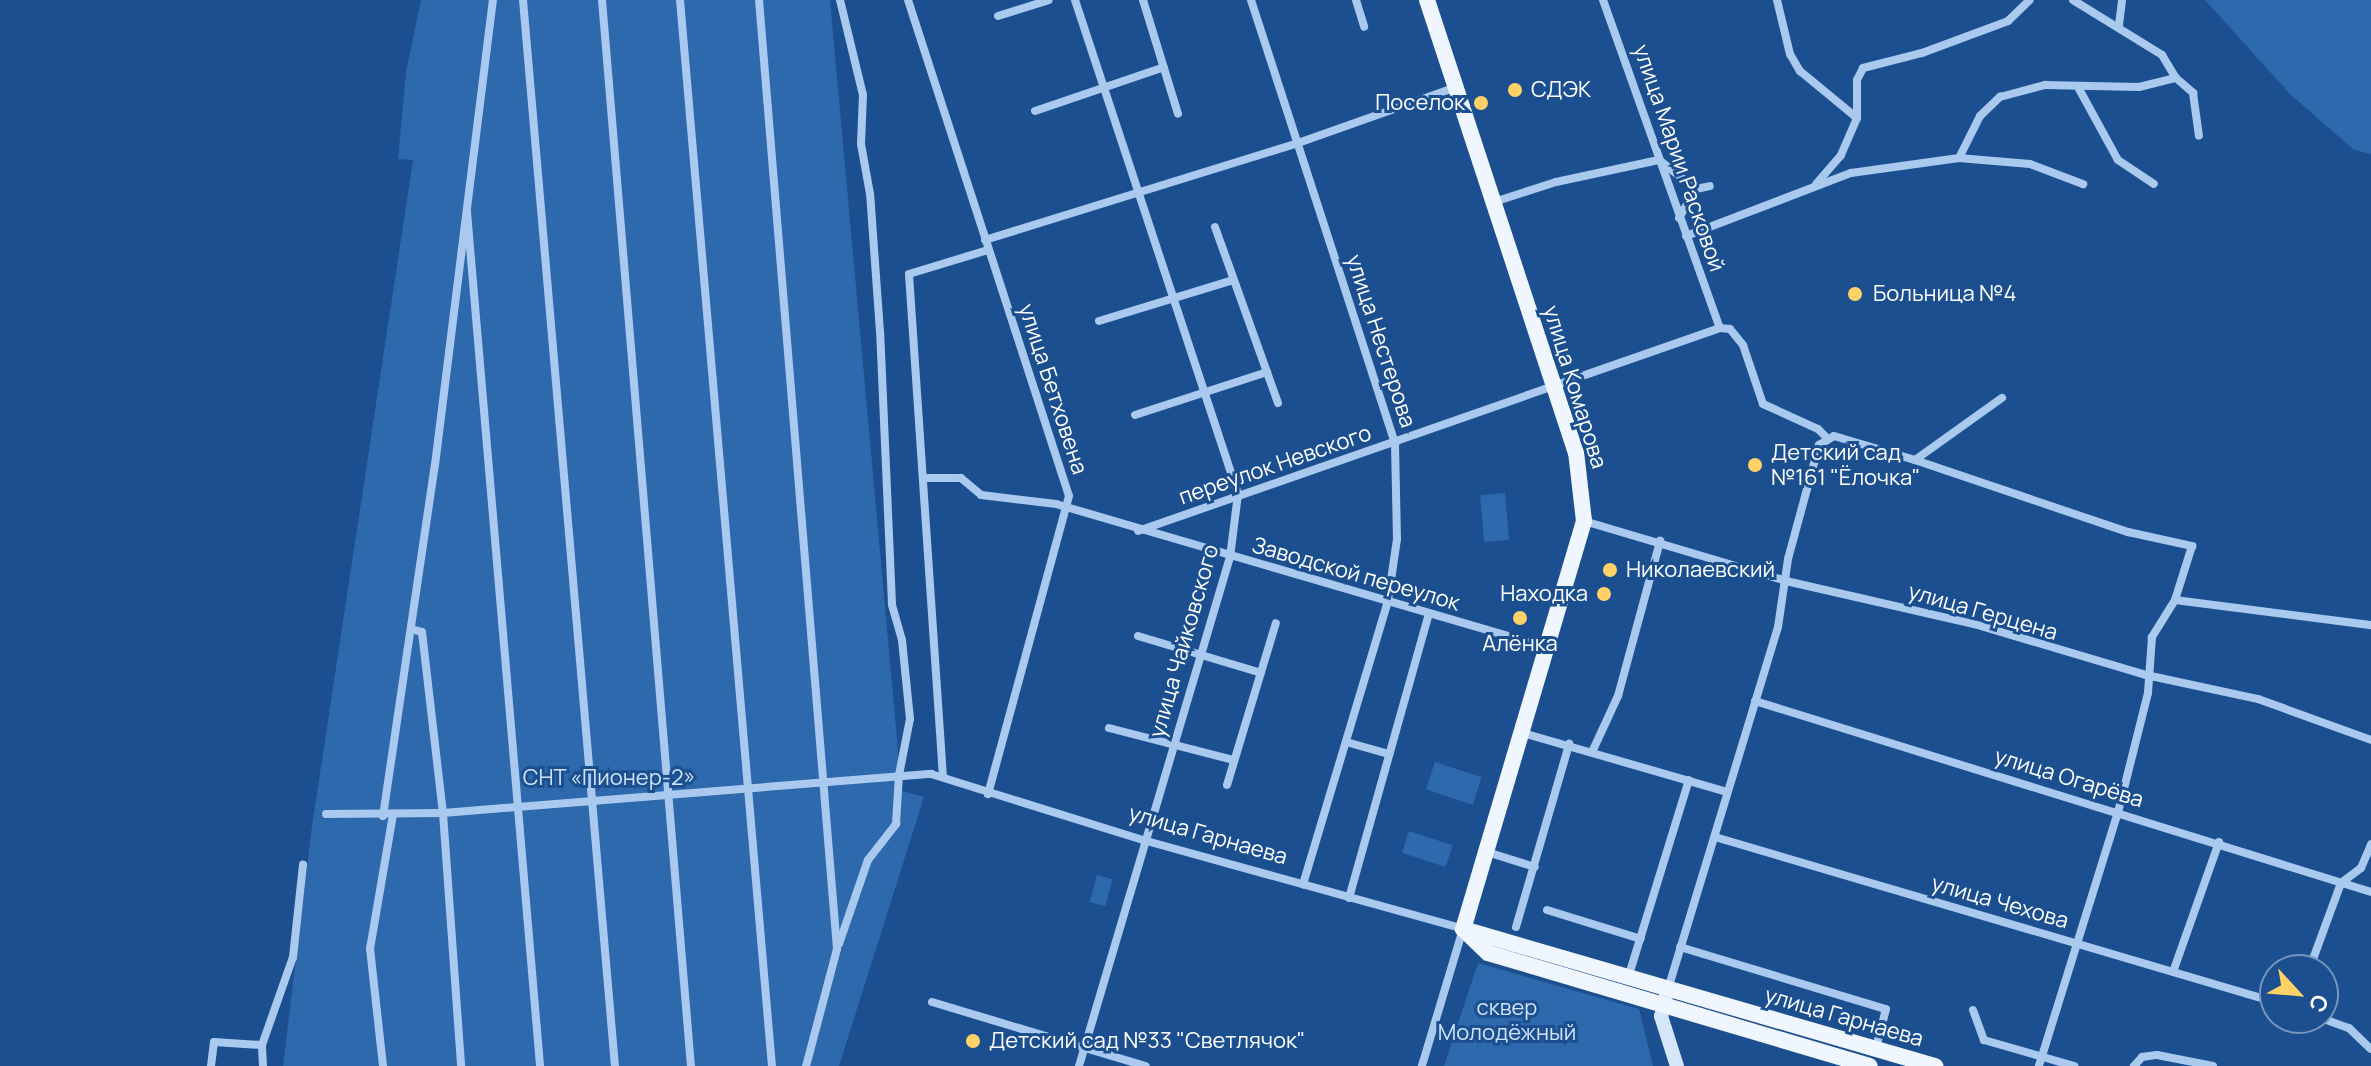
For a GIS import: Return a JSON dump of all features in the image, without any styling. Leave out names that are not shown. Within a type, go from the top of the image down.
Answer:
[{"type":"main road","name":"улица Комарова","points":[[1427,0],[1576,452],[1584,521],[1549,648],[1463,929]]},
{"type":"main road","name":"улица Гарнаева","points":[[1463,929],[1628,980],[1665,997],[1870,1066]]},
{"type":"main road","name":"улица Гарнаева","points":[[1463,929],[1488,953],[1876,1048],[1936,1066]]},
{"type":"street","points":[[383,1066],[370,949],[493,0]]},
{"type":"street","points":[[523,0],[615,1066]]},
{"type":"street","points":[[602,0],[671,793],[691,1066]]},
{"type":"street","points":[[680,0],[772,1066]]},
{"type":"street","points":[[759,0],[837,949]]},
{"type":"street","points":[[806,1066],[837,949],[868,860],[896,824],[899,775],[910,719],[902,640],[892,604],[880,332],[870,194],[861,144],[863,95],[840,0]]},
{"type":"street","name":"улица Бетховена","points":[[908,0],[1069,496],[988,794]]},
{"type":"street","points":[[998,16],[1049,0]]},
{"type":"street","name":"улица Чайковского","points":[[1075,0],[1238,494],[1230,557],[1143,840],[1079,1066]]},
{"type":"street","points":[[1143,0],[1178,114]]},
{"type":"street","name":"улица Нестерова","points":[[1251,0],[1395,444],[1397,539],[1388,601],[1303,885]]},
{"type":"street","points":[[1356,0],[1364,27]]},
{"type":"street","name":"улица Марии Расковой","points":[[1603,0],[1720,328]]},
{"type":"street","points":[[1777,0],[1790,54],[1800,71],[1857,118]]},
{"type":"street","points":[[1811,189],[1841,155],[1857,118],[1857,80],[1863,68],[1922,53],[2008,21],[2030,0]]},
{"type":"street","points":[[2073,0],[2119,25],[2162,55],[2176,78],[2193,93],[2199,136]]},
{"type":"street","points":[[2119,25],[2122,0]]},
{"type":"street","points":[[1035,111],[1164,67]]},
{"type":"street","points":[[1959,158],[1989,103],[2045,85],[2139,87],[2176,78]]},
{"type":"street","points":[[985,240],[1298,143],[1457,86]]},
{"type":"street","points":[[2078,87],[2118,160],[2154,184]]},
{"type":"street","points":[[1686,236],[1873,168],[1959,158],[2030,164],[2083,184]]},
{"type":"street","points":[[1493,203],[1556,182],[1659,160],[1696,189]]},
{"type":"street","points":[[1679,218],[1696,189],[1710,186]]},
{"type":"street","points":[[467,212],[521,806],[540,1066]]},
{"type":"street","points":[[1215,227],[1278,403]]},
{"type":"street","points":[[943,777],[927,478],[909,274],[988,250]]},
{"type":"street","points":[[1099,321],[1233,280]]},
{"type":"street","points":[[1720,328],[1738,335],[1763,404],[1826,437],[1915,460],[2128,532],[2192,546],[2175,600],[2152,637],[2146,675],[2148,693],[2118,812],[2080,945],[2041,1062]]},
{"type":"street","name":"переулок Невского","points":[[1138,531],[1238,494],[1395,444],[1553,383],[1720,328]]},
{"type":"street","points":[[1135,415],[1267,372]]},
{"type":"street","points":[[1915,460],[2002,398]]},
{"type":"street","points":[[1677,1066],[1661,1016],[1665,997],[1784,605],[1786,581],[1816,454],[1826,437]]},
{"type":"street","name":"Заводской переулок","points":[[927,478],[961,478],[981,495],[1056,504],[1066,510],[1549,648]]},
{"type":"street","name":"улица Герцена","points":[[1584,521],[1660,541],[1786,581],[1974,624],[2146,675],[2299,711],[2371,740]]},
{"type":"street","points":[[1593,750],[1618,696],[1660,541]]},
{"type":"street","points":[[2175,600],[2371,625]]},
{"type":"street","points":[[1349,898],[1429,614]]},
{"type":"street","points":[[1227,785],[1276,623]]},
{"type":"street","points":[[411,629],[422,632],[443,813],[461,1066]]},
{"type":"street","points":[[1138,636],[1261,673]]},
{"type":"street","name":"улица Огарёва","points":[[1755,701],[2219,842],[2371,892]]},
{"type":"street","points":[[1109,728],[1234,760]]},
{"type":"street","points":[[1523,733],[1593,750],[1727,792]]},
{"type":"street","points":[[1346,742],[1389,754]]},
{"type":"street","points":[[1516,927],[1569,744]]},
{"type":"street","name":"улица Гарнаева","points":[[326,814],[443,813],[899,775],[943,777],[988,794],[1143,840],[1463,929]]},
{"type":"street","points":[[1628,980],[1689,780]]},
{"type":"street","name":"улица Чехова","points":[[1715,837],[2259,997]]},
{"type":"street","points":[[2173,972],[2219,842]]},
{"type":"street","points":[[2315,954],[2341,883],[2361,868],[2371,844]]},
{"type":"street","points":[[1487,852],[1535,867]]},
{"type":"street","points":[[263,1066],[262,1045],[288,983],[303,865]]},
{"type":"street","points":[[1547,910],[1641,939]]},
{"type":"street","points":[[1422,1066],[1463,929]]},
{"type":"street","points":[[1680,947],[1886,1009],[1876,1048]]},
{"type":"street","points":[[932,1002],[1146,1066]]},
{"type":"street","points":[[1973,1010],[1984,1040],[2041,1062],[2074,1066]]},
{"type":"street","points":[[2339,1024],[2349,1028],[2371,1049]]},
{"type":"street","points":[[211,1066],[214,1042],[262,1045]]},
{"type":"street","points":[[2134,1066],[2142,1057],[2157,1055],[2213,1066]]},
{"type":"green space","name":"СНТ «Пионер-2»","points":[[421,0],[830,0],[899,761],[895,789],[924,797],[839,1066],[283,1066],[312,826],[413,160],[398,159],[406,72]]},
{"type":"green space","points":[[2205,0],[2371,0],[2371,154],[2354,150],[2290,94]]},
{"type":"green space","points":[[1505,493],[1509,540],[1484,542],[1480,495]]},
{"type":"green space","points":[[1435,762],[1482,777],[1473,805],[1426,790]]},
{"type":"green space","points":[[1409,831],[1453,845],[1446,867],[1402,853]]},
{"type":"green space","points":[[1097,875],[1112,879],[1105,906],[1090,902]]},
{"type":"green space","name":"сквер Молодёжный","points":[[1478,963],[1639,1009],[1653,1066],[1444,1066]]},
{"type":"place","name":"СДЭК","points":[[1515,90]]},
{"type":"place","name":"Поселок","points":[[1481,103]]},
{"type":"place","name":"Больница №4","points":[[1855,294]]},
{"type":"place","name":"Детский сад №161 \"Ёлочка\"","points":[[1755,465]]},
{"type":"place","name":"Николаевский","points":[[1610,570]]},
{"type":"place","name":"Находка","points":[[1604,594]]},
{"type":"place","name":"Алёнка","points":[[1520,618]]},
{"type":"place","name":"Детский сад №33 \"Светлячок\"","points":[[973,1041]]}]
